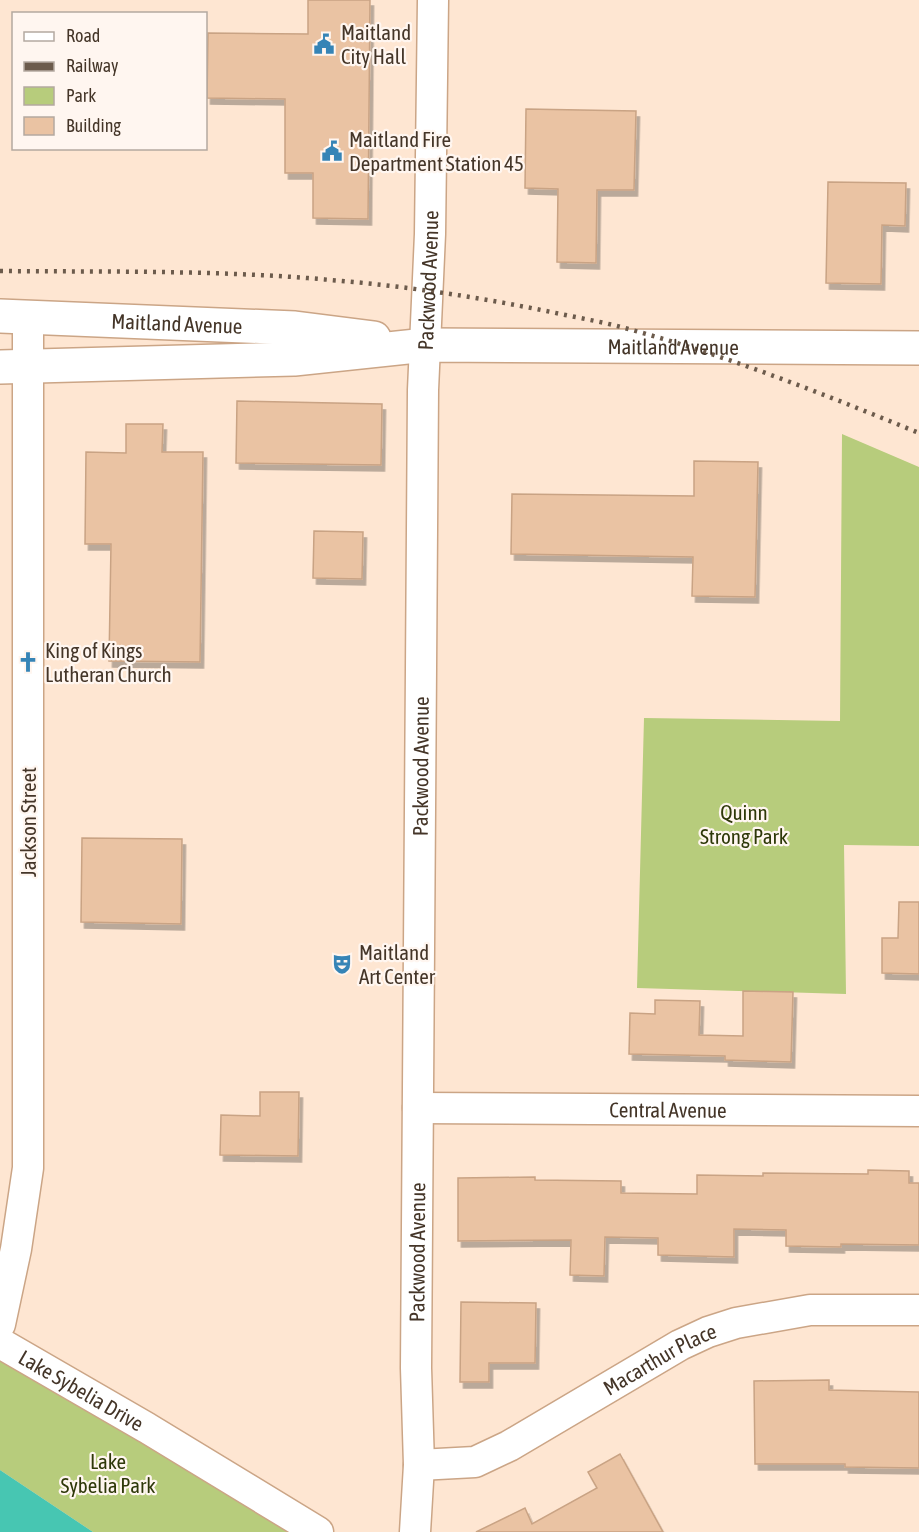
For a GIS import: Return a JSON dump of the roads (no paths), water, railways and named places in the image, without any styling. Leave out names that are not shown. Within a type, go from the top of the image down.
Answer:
[{"type":"main road","name":"Maitland Avenue","points":[[14,317],[295,328],[426,345]]},
{"type":"main road","name":"Maitland Avenue","points":[[14,367],[294,359],[426,345],[919,348]]},
{"type":"street","name":"Packwood Avenue","points":[[415,1532],[419,1465],[416,1368],[423,390],[431,227],[433,0]]},
{"type":"street","name":"Jackson Street","points":[[0,1324],[16,1249],[28,1168],[14,317]]},
{"type":"street","name":"Central Avenue","points":[[418,1108],[919,1111]]},
{"type":"street","name":"Macarthur Place","points":[[419,1465],[475,1462],[509,1446],[680,1345],[708,1332],[736,1323],[810,1310],[919,1310]]},
{"type":"street","name":"Lake Sybelia Drive","points":[[0,1343],[147,1428],[318,1532]]},
{"type":"water","points":[[0,1470],[93,1532],[0,1532]]},
{"type":"railway","points":[[0,271],[166,272],[290,277],[386,285],[496,302],[612,325],[697,349],[809,389],[919,433]]},
{"type":"place","name":"Maitland City Hall","points":[[324,44]]},
{"type":"place","name":"Maitland Fire Department Station 45","points":[[332,151]]},
{"type":"place","name":"King of Kings Lutheran Church","points":[[28,662]]},
{"type":"place","name":"Maitland Art Center","points":[[342,964]]},
{"type":"park label","name":"Quinn Strong Park","points":[[744,824]]},
{"type":"park label","name":"Lake Sybelia Park","points":[[108,1473]]}]
